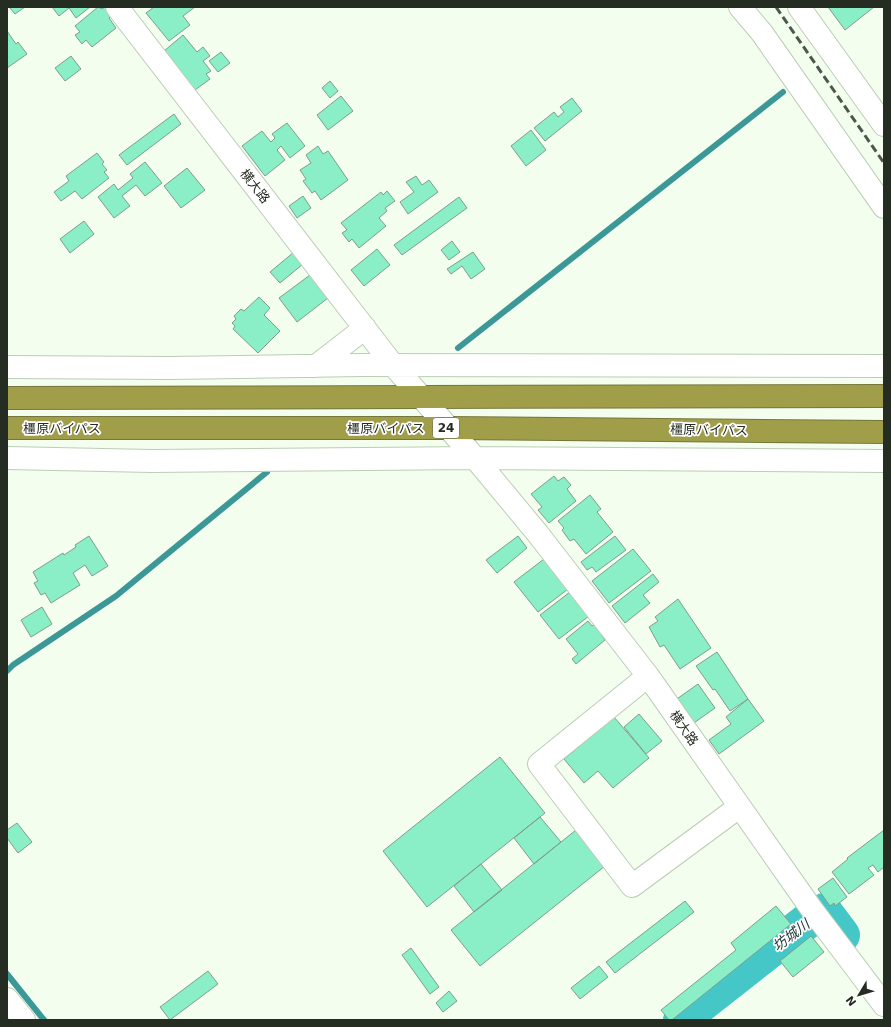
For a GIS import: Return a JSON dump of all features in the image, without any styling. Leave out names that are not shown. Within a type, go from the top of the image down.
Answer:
[{"type":"highway","points":[[7,398],[421,397],[566,395],[884,396]]},
{"type":"highway","name":"橿原バイパス","points":[[7,428],[448,428],[884,432]]},
{"type":"street","name":"横大路","points":[[117,7],[393,365],[475,458],[538,534],[648,676],[817,916],[884,1005]]},
{"type":"street","points":[[740,7],[762,33],[884,207]]},
{"type":"street","points":[[799,7],[884,125]]},
{"type":"street","points":[[316,366],[365,328]]},
{"type":"street","points":[[7,367],[170,368],[393,365],[884,366]]},
{"type":"street","points":[[7,458],[152,461],[475,458],[884,461]]},
{"type":"street","points":[[648,676],[539,764],[632,886],[739,807]]},
{"type":"street","points":[[7,999],[24,1020]]},
{"type":"building","points":[[9,7],[25,7],[15,14]]},
{"type":"building","points":[[52,7],[90,7],[76,18],[69,8],[59,16]]},
{"type":"building","points":[[98,7],[102,9],[105,7],[112,16],[109,18],[116,28],[92,47],[86,40],[82,44],[75,35],[80,32],[75,26]]},
{"type":"building","points":[[154,7],[195,7],[183,16],[190,25],[169,41],[146,13]]},
{"type":"building","points":[[828,7],[874,7],[845,30]]},
{"type":"building","points":[[7,31],[16,44],[18,42],[27,54],[7,68]]},
{"type":"building","points":[[183,35],[197,52],[203,47],[210,56],[203,61],[211,71],[206,74],[210,79],[195,90],[164,51]]},
{"type":"building","points":[[221,52],[230,63],[218,72],[209,61]]},
{"type":"building","points":[[71,56],[81,69],[65,81],[55,68]]},
{"type":"building","points":[[330,81],[338,91],[330,98],[322,88]]},
{"type":"building","points":[[341,96],[353,111],[328,130],[317,115]]},
{"type":"building","points":[[572,98],[582,111],[545,141],[534,128],[554,112],[558,117],[564,112],[560,107]]},
{"type":"building","points":[[174,114],[181,124],[127,165],[119,155]]},
{"type":"building","points":[[287,123],[305,146],[290,158],[281,146],[277,150],[285,160],[265,176],[242,146],[262,131],[271,142],[275,138],[272,134]]},
{"type":"building","points":[[531,130],[546,150],[526,166],[511,146]]},
{"type":"building","points":[[318,146],[323,154],[328,151],[348,180],[321,200],[315,191],[312,193],[303,181],[306,179],[300,170],[311,163],[306,155]]},
{"type":"building","points":[[97,153],[104,162],[102,164],[107,170],[104,172],[109,178],[82,199],[75,191],[61,201],[54,192],[69,181],[66,176]]},
{"type":"building","points":[[145,162],[162,183],[145,196],[136,185],[122,196],[130,206],[114,218],[98,197],[114,184],[118,190],[133,178],[130,174]]},
{"type":"building","points":[[187,168],[205,190],[181,208],[164,186]]},
{"type":"building","points":[[416,176],[422,185],[429,180],[438,192],[408,214],[400,202],[414,192],[406,182]]},
{"type":"building","points":[[387,191],[395,201],[385,208],[387,211],[379,218],[386,226],[359,248],[352,239],[349,242],[342,233],[347,230],[341,223],[381,192],[383,195]]},
{"type":"building","points":[[303,196],[311,208],[297,218],[289,206]]},
{"type":"building","points":[[459,197],[467,208],[402,255],[394,245]]},
{"type":"building","points":[[84,221],[94,234],[70,253],[60,239]]},
{"type":"building","points":[[452,241],[460,252],[449,260],[441,250]]},
{"type":"building","points":[[377,249],[390,265],[364,286],[351,270]]},
{"type":"building","points":[[294,252],[303,264],[280,283],[270,272]]},
{"type":"building","points":[[473,252],[485,269],[471,279],[462,266],[451,274],[447,269]]},
{"type":"building","points":[[310,275],[328,298],[297,322],[279,298]]},
{"type":"building","points":[[259,297],[270,308],[264,315],[280,331],[258,353],[233,329],[235,326],[232,323],[236,319],[234,316],[241,309],[244,311]]},
{"type":"building","points":[[554,476],[558,481],[564,477],[571,485],[567,489],[576,501],[549,523],[538,510],[542,507],[531,494]]},
{"type":"building","points":[[590,495],[601,509],[597,512],[613,532],[586,554],[574,539],[570,541],[562,530],[564,528],[558,521]]},
{"type":"building","points":[[89,536],[108,566],[92,576],[85,565],[73,573],[80,585],[51,603],[45,593],[41,595],[34,583],[38,581],[33,572],[63,553],[64,555],[76,547],[75,545]]},
{"type":"building","points":[[518,536],[527,548],[497,573],[486,560]]},
{"type":"building","points":[[615,536],[626,550],[596,572],[592,567],[587,570],[581,562]]},
{"type":"building","points":[[633,549],[651,571],[609,603],[592,581]]},
{"type":"building","points":[[544,559],[568,589],[538,612],[514,582]]},
{"type":"building","points":[[653,574],[659,582],[643,595],[650,603],[625,623],[612,606]]},
{"type":"building","points":[[570,592],[589,616],[559,639],[540,615]]},
{"type":"building","points":[[678,599],[711,648],[680,669],[664,645],[660,647],[649,627],[658,621],[655,617]]},
{"type":"building","points":[[42,607],[52,624],[31,637],[21,620]]},
{"type":"building","points":[[588,621],[592,626],[595,624],[605,640],[576,664],[572,659],[578,654],[566,639]]},
{"type":"building","points":[[717,652],[748,699],[730,711],[715,689],[713,690],[696,666]]},
{"type":"building","points":[[698,684],[715,708],[691,725],[674,701]]},
{"type":"building","points":[[748,699],[764,721],[719,754],[709,740],[731,724],[726,717]]},
{"type":"building","points":[[639,714],[662,741],[646,754],[624,727]]},
{"type":"building","points":[[614,717],[649,758],[613,788],[598,771],[584,783],[564,759]]},
{"type":"building","points":[[500,757],[545,813],[427,907],[383,851]]},
{"type":"building","points":[[540,817],[561,842],[534,864],[514,838]]},
{"type":"building","points":[[17,823],[32,842],[18,853],[7,838],[7,830]]},
{"type":"building","points":[[576,830],[605,866],[480,966],[451,930]]},
{"type":"building","points":[[884,830],[884,867],[878,872],[873,865],[868,868],[874,875],[849,894],[832,872],[848,859],[847,858]]},
{"type":"building","points":[[481,864],[502,890],[474,912],[454,886]]},
{"type":"building","points":[[833,878],[847,897],[835,906],[834,903],[830,906],[818,889]]},
{"type":"building","points":[[685,901],[694,912],[615,973],[606,962]]},
{"type":"building","points":[[776,906],[791,924],[672,1020],[669,1020],[661,1010],[736,950],[731,943]]},
{"type":"building","points":[[811,936],[824,952],[793,977],[780,961]]},
{"type":"building","points":[[411,948],[439,987],[430,994],[402,955]]},
{"type":"building","points":[[599,966],[608,977],[580,999],[571,988]]},
{"type":"building","points":[[208,971],[218,984],[170,1020],[160,1007]]},
{"type":"building","points":[[449,991],[457,1001],[443,1012],[436,1003]]},
{"type":"waterway","points":[[458,348],[783,92]]},
{"type":"waterway","points":[[7,671],[13,665],[116,596],[267,472]]},
{"type":"waterway","name":"坊城川","points":[[681,1020],[806,922],[824,911],[842,935]]},
{"type":"waterway","points":[[7,974],[44,1020]]},
{"type":"railway","points":[[776,7],[884,163]]}]
